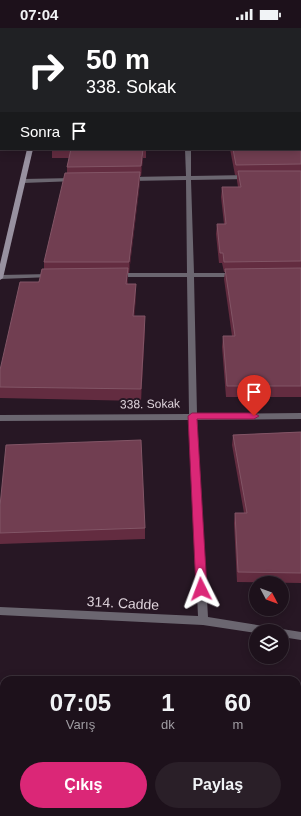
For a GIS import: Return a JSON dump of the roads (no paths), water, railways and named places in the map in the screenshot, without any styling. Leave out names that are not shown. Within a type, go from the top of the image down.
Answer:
[{"type":"street","points":[[0,28],[42,28]]},
{"type":"street","points":[[30,150],[0,277],[56,276]]},
{"type":"street","points":[[188,150],[192,416],[203,621]]},
{"type":"street","points":[[125,179],[256,177]]},
{"type":"street","points":[[23,181],[78,180]]},
{"type":"street","points":[[111,276],[238,275]]},
{"type":"street","name":"338. Sokak","points":[[0,418],[301,416]]},
{"type":"street","name":"314. Cadde","points":[[0,611],[203,621],[249,628]]},
{"type":"street","points":[[289,634],[301,636]]}]
